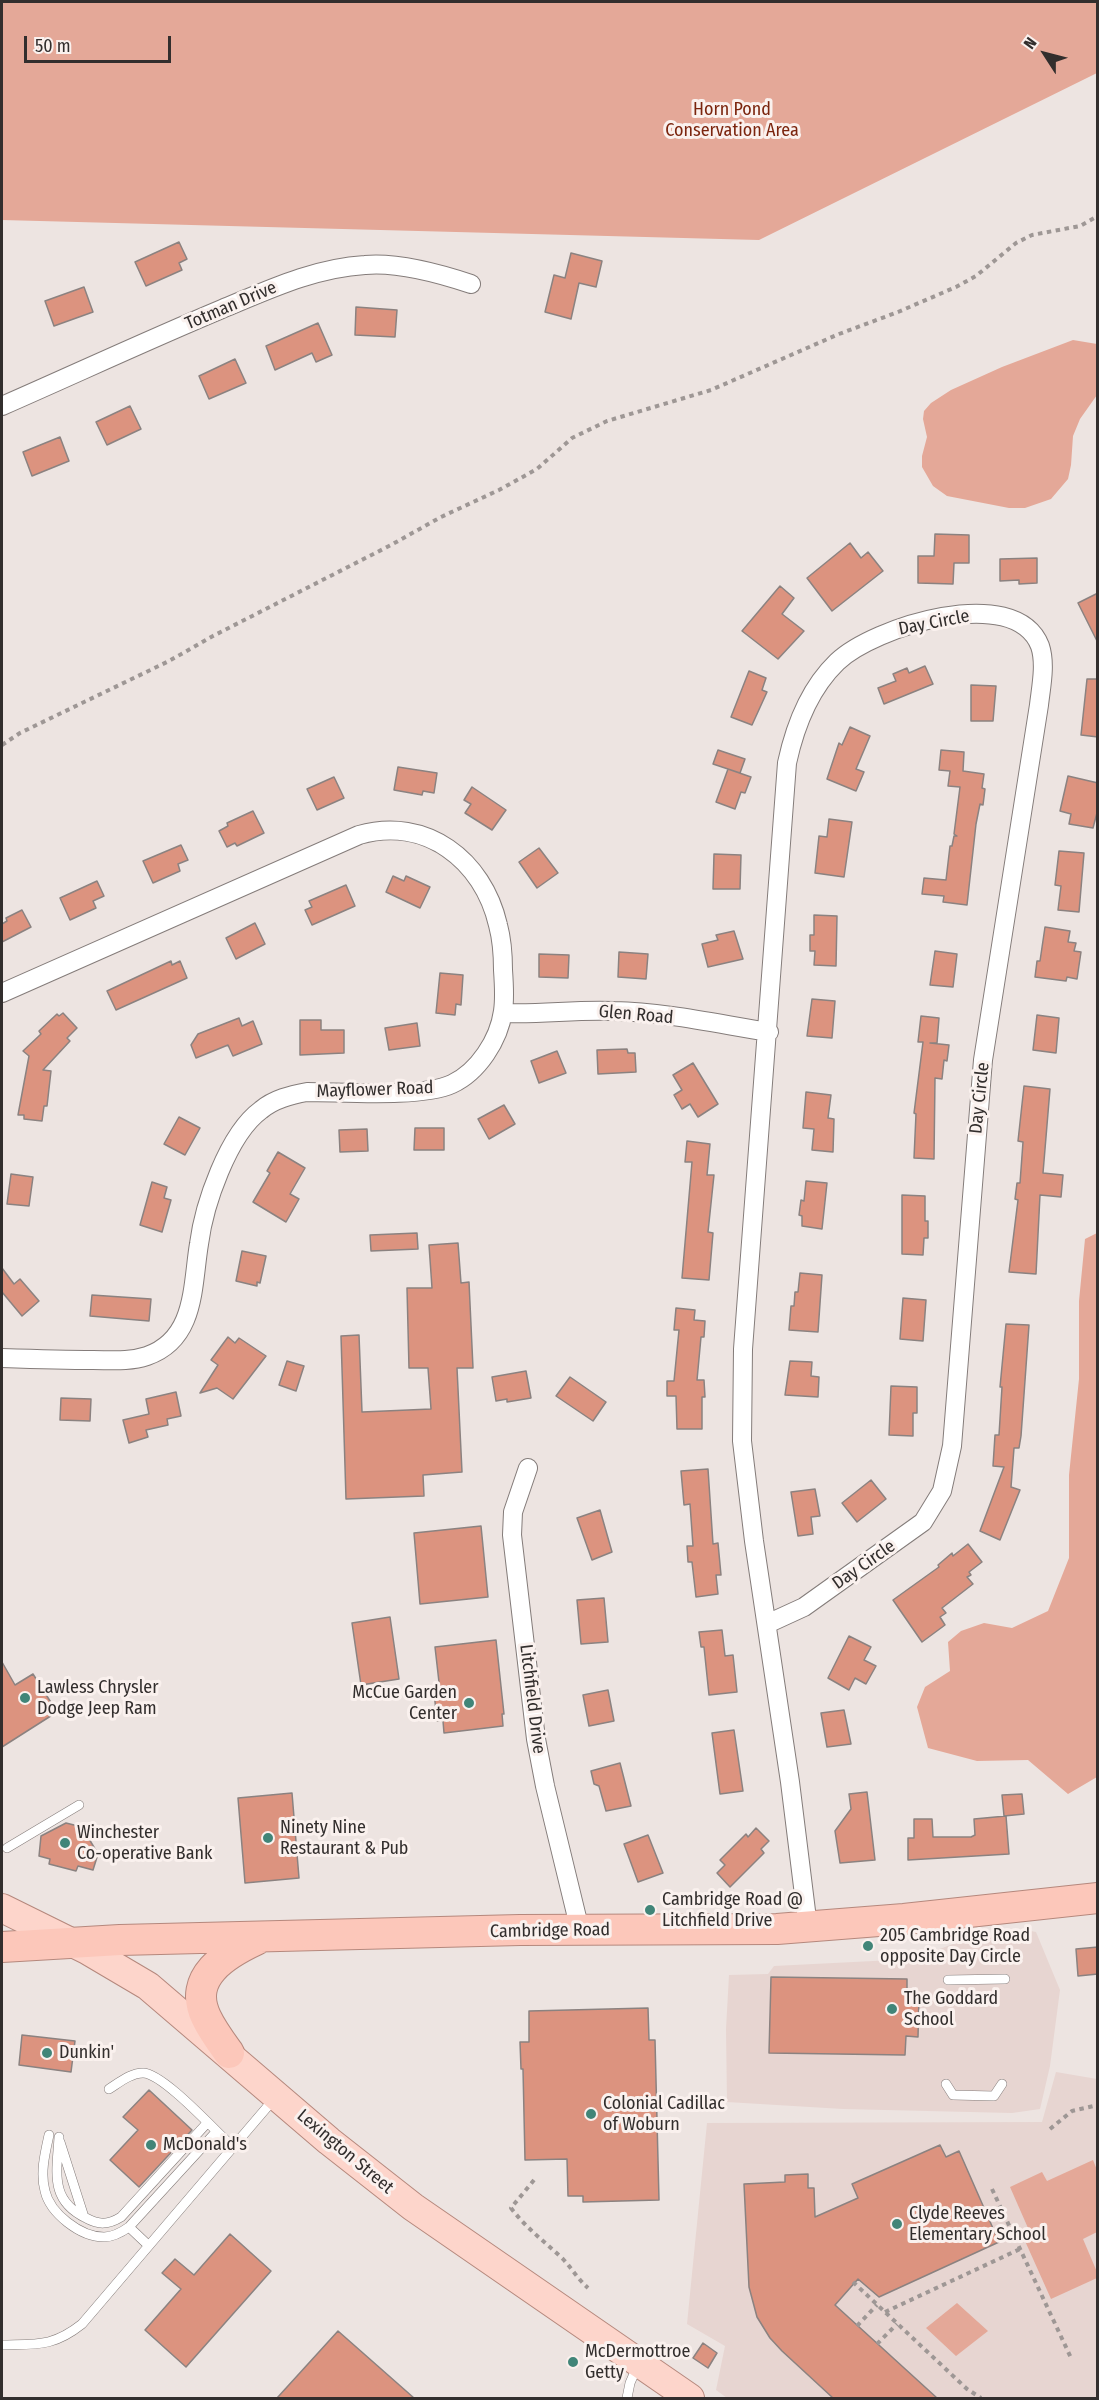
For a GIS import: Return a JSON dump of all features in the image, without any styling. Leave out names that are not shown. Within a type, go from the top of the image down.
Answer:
[{"type":"highway","name":"Cambridge Road","points":[[2,1947],[264,1937],[808,1927],[1098,1898]]},
{"type":"highway","points":[[229,2053],[206,2017],[203,2005],[204,1985],[213,1967],[221,1958],[264,1937]]},
{"type":"main road","name":"Lexington Street","points":[[2,1908],[148,1986],[337,2147],[413,2207],[690,2398]]},
{"type":"street","name":"Totman Drive","points":[[2,406],[187,324],[322,271],[367,264],[438,274],[471,284]]},
{"type":"street","name":"Day Circle","points":[[767,1624],[804,1606],[916,1528],[934,1508],[945,1482],[952,1446],[983,1060],[1039,705],[1042,657],[1040,646],[1026,627],[1009,619],[985,614],[951,616],[902,627],[882,634],[852,650],[838,661],[813,693],[798,722],[784,788],[769,1032],[744,1339],[742,1440],[808,1927]]},
{"type":"street","name":"Mayflower Road","points":[[2,993],[360,835],[384,829],[396,829],[428,837],[447,846],[462,860],[481,885],[498,924],[503,959],[503,1013],[494,1039],[481,1060],[468,1074],[450,1084],[434,1089],[404,1092],[307,1092],[280,1099],[252,1117],[234,1144],[216,1180],[202,1227],[189,1311],[181,1330],[165,1346],[148,1355],[120,1360],[2,1358]]},
{"type":"street","name":"Glen Road","points":[[503,1013],[613,1011],[647,1013],[769,1032]]},
{"type":"street","name":"Litchfield Drive","points":[[528,1468],[513,1512],[512,1535],[536,1739],[580,1930]]},
{"type":"lane","points":[[7,1848],[79,1805]]},
{"type":"lane","points":[[948,1980],[1005,1979]]},
{"type":"lane","points":[[109,2089],[132,2075],[152,2074],[167,2085],[233,2147]]},
{"type":"lane","points":[[946,2084],[953,2096],[994,2096],[1002,2084]]},
{"type":"lane","points":[[2,2345],[37,2344],[67,2336],[97,2307],[277,2096]]},
{"type":"lane","points":[[53,2136],[57,2178],[64,2204],[84,2217],[101,2224],[111,2223],[121,2217],[207,2123]]},
{"type":"lane","points":[[53,2136],[43,2164],[44,2190],[51,2207],[64,2221],[93,2235],[105,2237],[129,2227],[216,2132]]},
{"type":"lane","points":[[53,2136],[84,2217]]},
{"type":"lane","points":[[129,2227],[148,2245]]},
{"type":"lane","points":[[627,2398],[630,2383],[640,2362]]},
{"type":"path","points":[[2,745],[20,733],[169,661],[441,517],[499,490],[537,469],[572,438],[606,422],[711,390],[838,334],[898,312],[976,276],[1016,243],[1032,235],[1080,226],[1098,216]]},
{"type":"path","points":[[1050,2129],[1072,2110],[1098,2105]]},
{"type":"path","points":[[534,2180],[511,2208],[588,2288]]},
{"type":"path","points":[[992,2189],[1072,2360]]},
{"type":"path","points":[[884,2312],[1020,2249]]},
{"type":"path","points":[[853,2282],[968,2390],[981,2398]]},
{"type":"path","points":[[858,2326],[877,2305]]},
{"type":"path","points":[[877,2344],[897,2324]]},
{"type":"shaded area","name":"The Goddard School","points":[[1026,1930],[1036,1932],[1060,1990],[1050,2066],[1040,2109],[1012,2113],[843,2109],[727,2102],[726,2029],[729,1975],[768,1974],[774,1966],[913,1959],[969,1938]]},
{"type":"shaded area","name":"Clyde Reeves Elementary School","points":[[1056,2072],[1097,2079],[1097,2398],[727,2398],[716,2390],[725,2346],[687,2324],[707,2123],[1042,2122]]},
{"type":"green space","name":"Horn Pond Conservation Area","points":[[2,2],[1097,2],[1097,73],[759,240],[2,220]]},
{"type":"green space","points":[[1073,340],[1097,344],[1097,395],[1080,419],[1073,436],[1068,479],[1051,499],[1025,508],[1009,508],[947,496],[933,486],[922,467],[922,456],[927,437],[923,419],[924,411],[931,403],[951,390],[1002,367]]},
{"type":"green space","points":[[1097,1233],[1097,1777],[1068,1794],[1028,1760],[977,1761],[928,1748],[917,1707],[925,1687],[950,1671],[948,1642],[961,1631],[984,1623],[1012,1628],[1048,1611],[1069,1558],[1069,1475],[1079,1379],[1079,1301],[1085,1239]]},
{"type":"green space","points":[[1093,2160],[1097,2170],[1097,2232],[1083,2239],[1097,2272],[1097,2278],[1051,2299],[1021,2232],[1028,2228],[1010,2187],[1042,2172],[1047,2181]]},
{"type":"green space","points":[[957,2303],[988,2331],[956,2356],[926,2328]]},
{"type":"building","points":[[179,242],[187,259],[179,263],[182,270],[146,286],[135,262]]},
{"type":"building","points":[[571,253],[602,261],[596,287],[579,283],[571,319],[545,312],[554,275],[565,278]]},
{"type":"building","points":[[84,287],[93,312],[54,326],[45,301]]},
{"type":"building","points":[[356,307],[397,310],[395,337],[355,335]]},
{"type":"building","points":[[318,323],[332,355],[316,362],[312,353],[275,370],[266,346]]},
{"type":"building","points":[[235,359],[246,383],[209,399],[199,376]]},
{"type":"building","points":[[130,406],[141,429],[107,445],[96,422]]},
{"type":"building","points":[[60,437],[69,461],[32,476],[23,452]]},
{"type":"building","points":[[935,534],[969,535],[969,563],[954,563],[953,584],[918,583],[918,556],[934,556]]},
{"type":"building","points":[[850,543],[861,558],[868,552],[883,571],[832,611],[807,578]]},
{"type":"building","points":[[1037,558],[1037,583],[1019,584],[1019,580],[1000,581],[1000,559]]},
{"type":"building","points":[[780,586],[794,598],[782,614],[804,631],[778,659],[742,631]]},
{"type":"building","points":[[1098,593],[1098,643],[1078,603]]},
{"type":"building","points":[[925,666],[933,684],[884,704],[878,688],[896,681],[893,674],[907,668],[909,673]]},
{"type":"building","points":[[749,671],[766,678],[762,690],[767,692],[752,725],[731,717]]},
{"type":"building","points":[[1087,679],[1098,679],[1098,737],[1081,735]]},
{"type":"building","points":[[971,685],[996,686],[993,721],[971,721]]},
{"type":"building","points":[[850,727],[870,736],[856,769],[864,772],[856,791],[827,779],[839,743],[842,745]]},
{"type":"building","points":[[718,750],[745,759],[740,773],[713,764]]},
{"type":"building","points":[[941,750],[964,752],[963,771],[984,774],[983,805],[980,804],[976,824],[967,905],[943,902],[944,896],[922,894],[924,878],[946,880],[950,846],[952,846],[954,836],[957,836],[954,834],[960,787],[948,786],[950,771],[939,770]]},
{"type":"building","points":[[398,767],[437,773],[434,793],[423,791],[422,795],[394,790]]},
{"type":"building","points":[[728,769],[751,777],[745,793],[741,792],[735,809],[716,802]]},
{"type":"building","points":[[1068,776],[1098,783],[1098,809],[1093,828],[1069,824],[1071,814],[1060,811]]},
{"type":"building","points":[[334,777],[344,798],[317,810],[307,789]]},
{"type":"building","points":[[472,787],[506,810],[492,830],[465,813],[471,804],[464,800]]},
{"type":"building","points":[[253,811],[264,833],[237,846],[235,843],[227,847],[219,831],[228,826],[227,823]]},
{"type":"building","points":[[829,819],[852,822],[844,877],[815,873],[819,836],[827,837]]},
{"type":"building","points":[[181,845],[188,860],[178,864],[180,871],[153,883],[143,861]]},
{"type":"building","points":[[539,848],[558,873],[537,888],[519,862]]},
{"type":"building","points":[[1059,851],[1084,853],[1079,912],[1058,910],[1061,886],[1055,885]]},
{"type":"building","points":[[714,854],[741,855],[740,889],[713,889]]},
{"type":"building","points":[[393,876],[404,881],[406,876],[430,887],[420,908],[386,892]]},
{"type":"building","points":[[97,881],[104,896],[93,901],[96,908],[70,920],[60,898]]},
{"type":"building","points":[[346,885],[355,906],[312,925],[305,910],[312,907],[309,901]]},
{"type":"building","points":[[22,910],[31,927],[2,942],[2,924],[7,921],[6,918]]},
{"type":"building","points":[[814,915],[837,916],[836,966],[814,965],[815,951],[810,951],[810,935],[814,935]]},
{"type":"building","points":[[255,923],[265,944],[236,959],[226,938]]},
{"type":"building","points":[[1045,927],[1070,931],[1068,942],[1076,943],[1074,951],[1081,952],[1077,979],[1067,977],[1066,981],[1035,977]]},
{"type":"building","points":[[734,931],[743,959],[708,967],[702,944],[718,940],[716,935]]},
{"type":"building","points":[[935,951],[957,954],[953,987],[930,985]]},
{"type":"building","points":[[619,952],[648,954],[646,979],[618,977]]},
{"type":"building","points":[[539,954],[569,955],[568,978],[539,977]]},
{"type":"building","points":[[171,961],[172,965],[180,961],[187,978],[116,1010],[107,991]]},
{"type":"building","points":[[440,973],[463,975],[461,1005],[456,1004],[455,1015],[436,1013]]},
{"type":"building","points":[[812,999],[835,1001],[832,1038],[807,1036]]},
{"type":"building","points":[[63,1013],[77,1028],[67,1038],[70,1041],[43,1070],[51,1071],[47,1106],[44,1106],[42,1121],[24,1119],[24,1115],[18,1115],[29,1056],[23,1051],[41,1034],[39,1031],[57,1014],[59,1016]]},
{"type":"building","points":[[1037,1015],[1059,1018],[1056,1053],[1033,1050]]},
{"type":"building","points":[[921,1016],[939,1018],[937,1043],[930,1043],[949,1045],[947,1061],[944,1060],[942,1079],[935,1078],[934,1159],[914,1158],[916,1114],[914,1113],[923,1042],[918,1042]]},
{"type":"building","points":[[239,1018],[242,1026],[253,1021],[262,1044],[233,1056],[228,1045],[196,1058],[191,1045],[198,1034]]},
{"type":"building","points":[[300,1020],[321,1020],[321,1030],[344,1030],[344,1053],[300,1055]]},
{"type":"building","points":[[417,1023],[420,1046],[389,1050],[385,1028]]},
{"type":"building","points":[[627,1049],[628,1053],[635,1053],[636,1072],[598,1074],[597,1050]]},
{"type":"building","points":[[557,1051],[566,1073],[539,1083],[531,1061]]},
{"type":"building","points":[[693,1063],[718,1104],[698,1117],[690,1104],[682,1109],[674,1095],[682,1090],[673,1075]]},
{"type":"building","points":[[1024,1086],[1050,1089],[1043,1173],[1063,1175],[1061,1197],[1040,1195],[1036,1274],[1009,1272],[1018,1200],[1015,1199],[1017,1183],[1020,1183],[1023,1142],[1018,1141]]},
{"type":"building","points":[[806,1092],[831,1095],[828,1118],[834,1119],[833,1152],[812,1150],[814,1129],[803,1128]]},
{"type":"building","points":[[504,1105],[515,1124],[489,1139],[478,1119]]},
{"type":"building","points":[[179,1117],[200,1128],[185,1155],[164,1144]]},
{"type":"building","points":[[415,1128],[444,1128],[444,1150],[414,1150]]},
{"type":"building","points":[[367,1129],[368,1151],[340,1152],[339,1130]]},
{"type":"building","points":[[687,1141],[710,1144],[707,1175],[714,1175],[708,1232],[713,1233],[709,1280],[682,1278],[692,1162],[685,1162]]},
{"type":"building","points":[[278,1152],[305,1168],[290,1194],[299,1199],[286,1222],[253,1202],[270,1173],[267,1171]]},
{"type":"building","points":[[11,1174],[33,1177],[29,1206],[7,1204]]},
{"type":"building","points":[[806,1181],[827,1183],[822,1229],[802,1226],[802,1216],[799,1215],[801,1200],[804,1201]]},
{"type":"building","points":[[152,1182],[167,1187],[164,1198],[171,1200],[162,1232],[140,1225]]},
{"type":"building","points":[[902,1195],[925,1196],[928,1238],[924,1238],[923,1255],[902,1254]]},
{"type":"building","points":[[417,1233],[418,1249],[371,1251],[370,1235]]},
{"type":"building","points":[[458,1243],[461,1283],[469,1282],[473,1368],[457,1368],[462,1472],[423,1475],[424,1496],[346,1499],[341,1336],[359,1335],[362,1412],[431,1409],[428,1368],[409,1368],[407,1288],[432,1288],[429,1245]]},
{"type":"building","points":[[242,1251],[266,1256],[260,1283],[257,1282],[257,1286],[236,1281]]},
{"type":"building","points":[[2,1268],[14,1284],[20,1279],[39,1301],[22,1316],[2,1292]]},
{"type":"building","points":[[800,1273],[822,1275],[818,1332],[789,1330],[791,1306],[794,1306],[795,1292],[798,1292]]},
{"type":"building","points":[[92,1295],[151,1299],[149,1321],[90,1316]]},
{"type":"building","points":[[903,1298],[926,1300],[923,1341],[900,1339]]},
{"type":"building","points":[[676,1308],[695,1310],[694,1320],[705,1321],[704,1337],[701,1337],[697,1380],[704,1380],[702,1429],[677,1429],[676,1396],[667,1396],[667,1381],[674,1381],[679,1330],[674,1330]]},
{"type":"building","points":[[1006,1324],[1029,1325],[1021,1436],[1019,1448],[1014,1448],[1011,1487],[1020,1490],[1000,1540],[980,1531],[1004,1467],[993,1466],[995,1435],[999,1435],[1002,1387],[1000,1387]]},
{"type":"building","points":[[228,1337],[235,1343],[239,1338],[266,1356],[233,1399],[217,1388],[200,1393],[218,1365],[211,1360]]},
{"type":"building","points":[[287,1361],[304,1366],[296,1391],[279,1385]]},
{"type":"building","points":[[790,1361],[812,1362],[811,1376],[819,1377],[818,1397],[785,1395]]},
{"type":"building","points":[[526,1371],[531,1398],[507,1402],[507,1399],[496,1401],[492,1377]]},
{"type":"building","points":[[570,1377],[606,1402],[593,1421],[556,1396]]},
{"type":"building","points":[[891,1386],[917,1387],[917,1413],[913,1413],[913,1436],[889,1435]]},
{"type":"building","points":[[176,1392],[181,1416],[167,1419],[168,1425],[146,1430],[148,1437],[129,1443],[123,1420],[149,1414],[146,1399]]},
{"type":"building","points":[[61,1398],[91,1399],[90,1421],[60,1420]]},
{"type":"building","points":[[708,1469],[713,1544],[718,1543],[721,1575],[716,1575],[718,1594],[696,1597],[692,1562],[688,1562],[687,1546],[693,1546],[690,1504],[684,1505],[681,1471]]},
{"type":"building","points":[[871,1480],[886,1499],[857,1522],[842,1503]]},
{"type":"building","points":[[815,1489],[820,1516],[811,1517],[813,1534],[798,1536],[791,1492]]},
{"type":"building","points":[[600,1510],[612,1552],[592,1560],[577,1518]]},
{"type":"building","points":[[481,1526],[488,1597],[420,1604],[414,1533]]},
{"type":"building","points":[[968,1544],[982,1562],[969,1572],[971,1575],[967,1577],[973,1584],[942,1608],[946,1613],[940,1617],[945,1625],[922,1642],[893,1600],[939,1567],[938,1565],[952,1553],[953,1556]]},
{"type":"building","points":[[604,1598],[608,1642],[581,1644],[577,1600]]},
{"type":"building","points":[[390,1617],[399,1679],[361,1685],[352,1623]]},
{"type":"building","points":[[722,1630],[725,1656],[733,1655],[737,1692],[709,1695],[704,1647],[701,1647],[699,1632]]},
{"type":"building","points":[[849,1636],[871,1647],[864,1660],[876,1666],[866,1684],[855,1678],[849,1690],[828,1678]]},
{"type":"building","points":[[496,1640],[504,1714],[502,1714],[503,1726],[444,1733],[443,1721],[437,1721],[434,1692],[440,1691],[435,1647]]},
{"type":"building","name":"Lawless Chrysler Dodge Jeep Ram","points":[[2,1662],[15,1685],[33,1674],[57,1712],[2,1747]]},
{"type":"building","points":[[608,1690],[614,1721],[589,1726],[583,1695]]},
{"type":"building","points":[[844,1710],[851,1744],[827,1747],[821,1713]]},
{"type":"building","points":[[734,1730],[743,1791],[720,1794],[712,1733]]},
{"type":"building","points":[[620,1763],[631,1806],[606,1811],[599,1786],[594,1784],[591,1771]]},
{"type":"building","points":[[867,1792],[875,1860],[840,1863],[835,1831],[851,1809],[849,1794]]},
{"type":"building","name":"Ninety Nine Restaurant & Pub","points":[[292,1793],[299,1878],[245,1883],[238,1798]]},
{"type":"building","points":[[1022,1794],[1024,1814],[1004,1816],[1002,1795]]},
{"type":"building","points":[[1006,1816],[1009,1854],[908,1860],[908,1838],[914,1838],[914,1819],[932,1819],[933,1837],[971,1837],[975,1835],[974,1819]]},
{"type":"building","name":"Winchester Co-operative Bank","points":[[66,1823],[82,1827],[98,1854],[93,1870],[78,1866],[76,1871],[49,1864],[50,1859],[39,1856],[41,1836]]},
{"type":"building","points":[[756,1828],[769,1841],[761,1849],[764,1853],[730,1887],[717,1873],[725,1865],[720,1860],[746,1834],[748,1837]]},
{"type":"building","points":[[648,1835],[663,1873],[638,1882],[624,1844]]},
{"type":"building","points":[[1098,1947],[1098,1974],[1078,1976],[1076,1949]]},
{"type":"building","points":[[771,1977],[907,1979],[907,1995],[919,1996],[918,2037],[906,2036],[905,2055],[769,2053]]},
{"type":"building","name":"Colonial Cadillac of Woburn","points":[[648,2008],[649,2040],[655,2040],[659,2200],[583,2202],[583,2196],[568,2196],[567,2159],[525,2160],[523,2069],[521,2069],[520,2042],[529,2042],[529,2011]]},
{"type":"building","name":"Dunkin'","points":[[22,2035],[75,2041],[71,2072],[19,2065]]},
{"type":"building","name":"McDonald's","points":[[149,2090],[192,2130],[139,2187],[110,2160],[138,2130],[123,2117]]},
{"type":"building","points":[[940,2145],[946,2157],[959,2151],[999,2242],[879,2297],[858,2279],[835,2305],[937,2398],[833,2398],[782,2351],[770,2338],[757,2317],[749,2287],[744,2184],[785,2182],[785,2175],[808,2174],[808,2188],[814,2188],[815,2217],[858,2198],[852,2184]]},
{"type":"building","points":[[230,2234],[271,2271],[186,2367],[145,2330],[181,2289],[162,2273],[175,2259],[194,2275]]},
{"type":"building","points":[[338,2331],[414,2398],[277,2398]]},
{"type":"building","points":[[703,2343],[717,2353],[708,2368],[693,2358]]},
{"type":"place","name":"Lawless Chrysler Dodge Jeep Ram","points":[[25,1698]]},
{"type":"place","name":"McCue Garden Center","points":[[469,1703]]},
{"type":"place","name":"Ninety Nine Restaurant & Pub","points":[[268,1838]]},
{"type":"place","name":"Winchester Co-operative Bank","points":[[65,1843]]},
{"type":"place","name":"Cambridge Road @ Litchfield Drive","points":[[650,1910]]},
{"type":"place","name":"205 Cambridge Road opposite Day Circle","points":[[868,1946]]},
{"type":"place","name":"The Goddard School","points":[[892,2009]]},
{"type":"place","name":"Dunkin'","points":[[47,2053]]},
{"type":"place","name":"Colonial Cadillac of Woburn","points":[[591,2114]]},
{"type":"place","name":"McDonald's","points":[[151,2145]]},
{"type":"place","name":"Clyde Reeves Elementary School","points":[[897,2224]]},
{"type":"place","name":"McDermottroe Getty","points":[[573,2362]]}]
